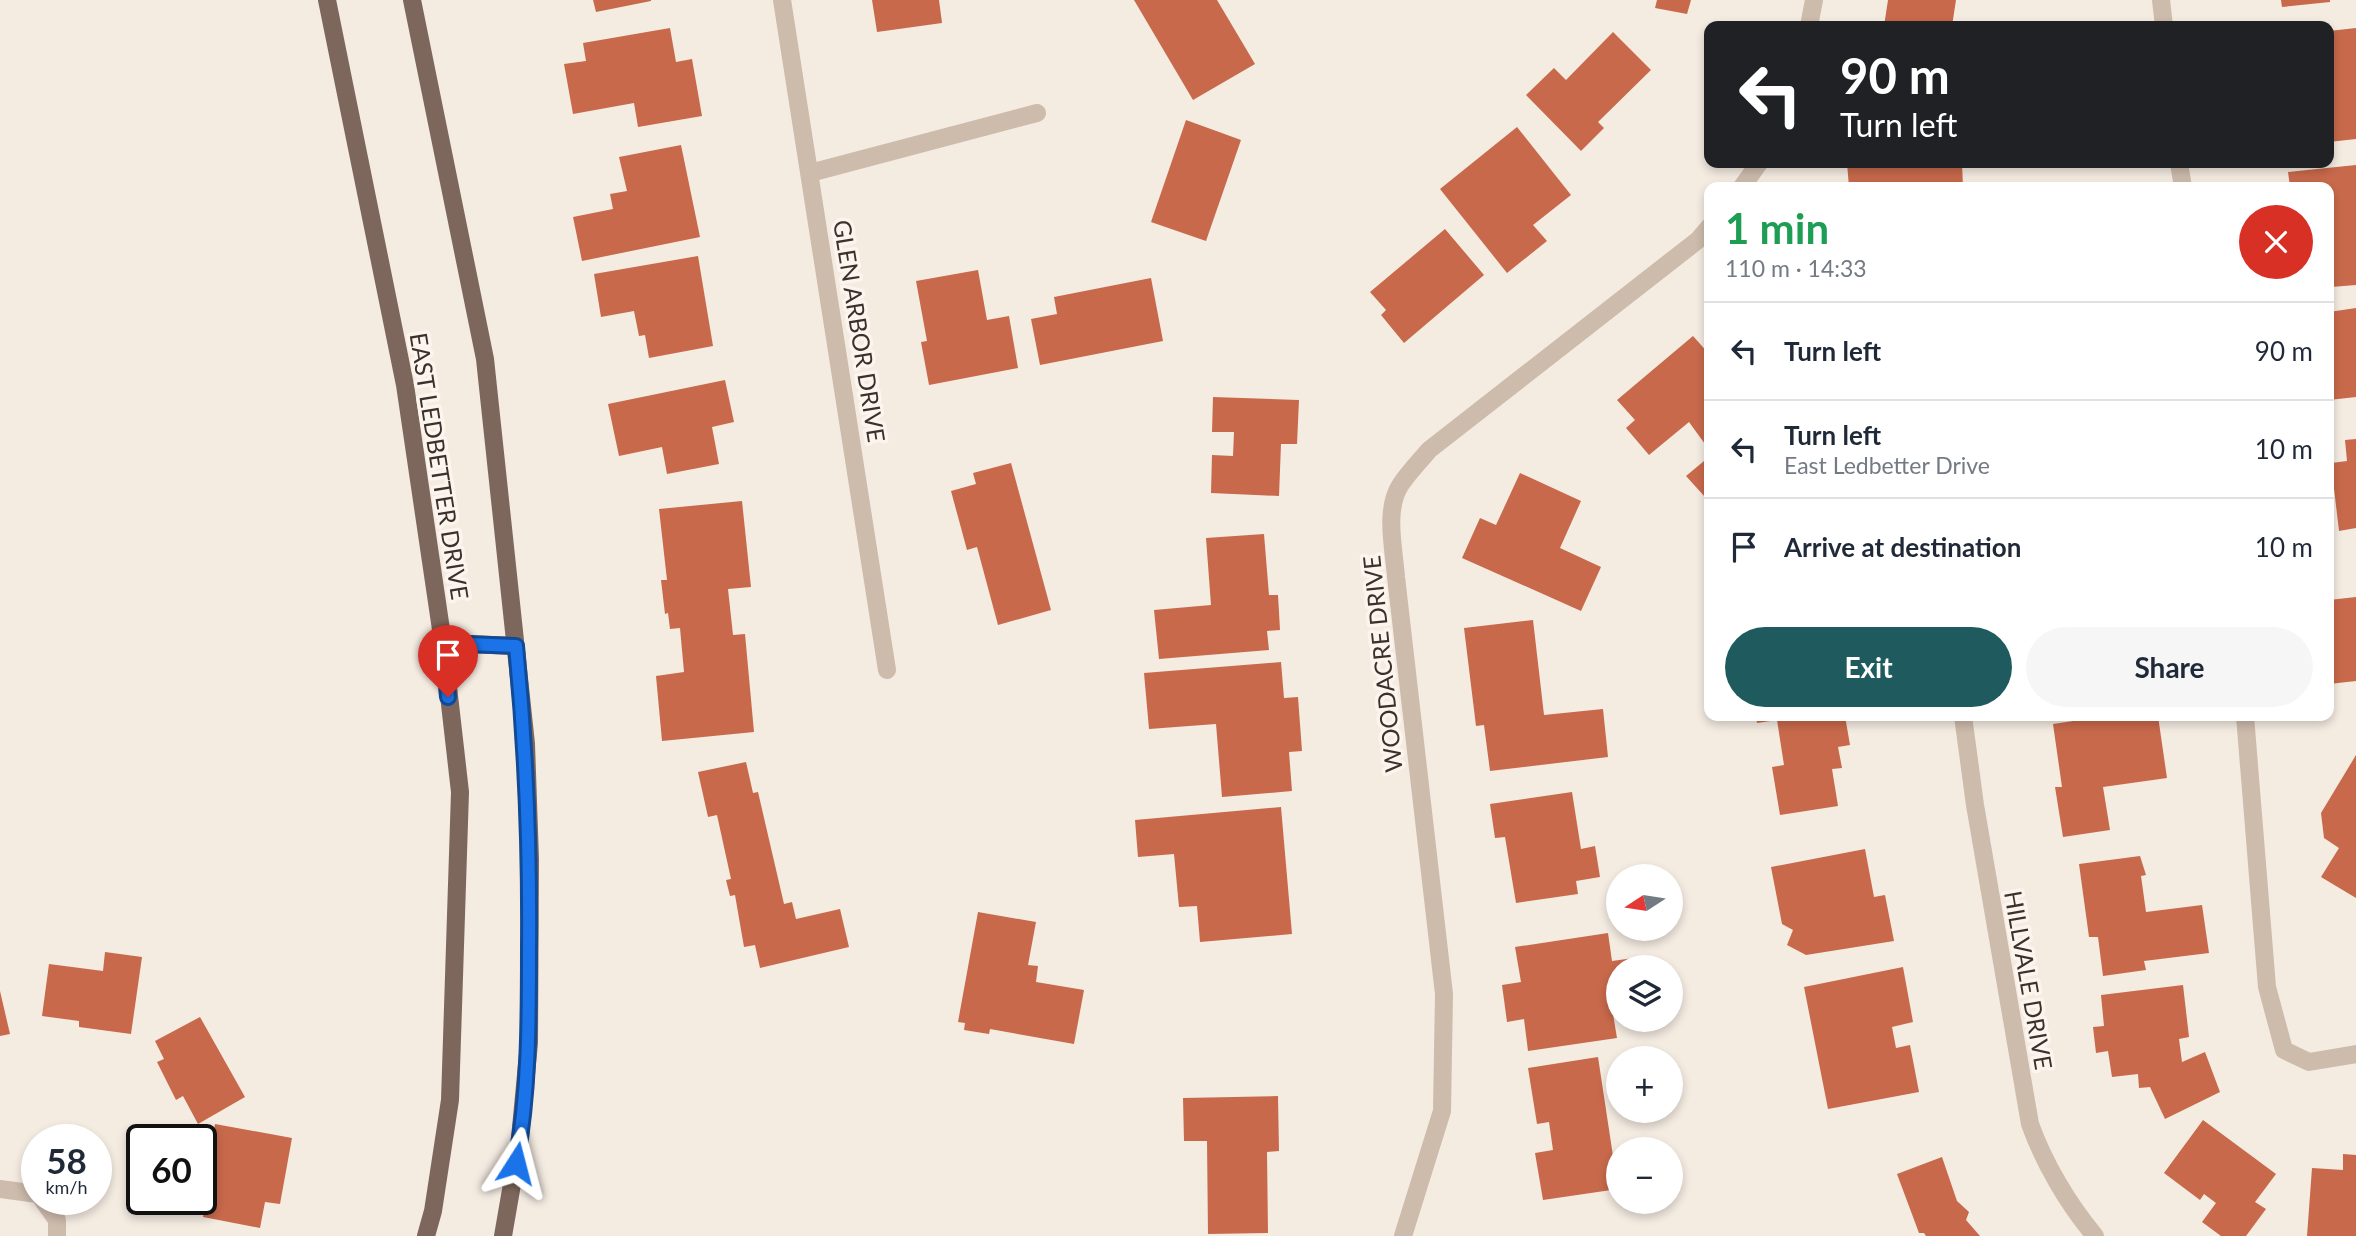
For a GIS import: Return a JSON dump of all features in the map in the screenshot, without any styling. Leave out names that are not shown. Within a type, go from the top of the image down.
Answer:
[{"type":"main road","name":"EAST LEDBETTER DRIVE","points":[[327,0],[405,385],[443,643],[460,792],[456,992],[450,1100],[433,1211],[426,1236]]},
{"type":"main road","name":"EAST LEDBETTER DRIVE","points":[[412,0],[485,359],[527,769],[529,1043],[520,1138],[503,1236]]},
{"type":"main road","points":[[443,643],[516,646]]},
{"type":"street","name":"GLEN ARBOR DRIVE","points":[[782,0],[887,670]]},
{"type":"street","points":[[1810,21],[1814,0]]},
{"type":"street","points":[[2161,0],[2163,21]]},
{"type":"street","points":[[810,173],[1037,113]]},
{"type":"street","name":"WOODACRE DRIVE","points":[[1403,1236],[1442,1111],[1444,994],[1396,577],[1392,521],[1394,497],[1400,485],[1429,450],[1704,239]]},
{"type":"street","name":"HILLVALE DRIVE","points":[[1964,721],[1975,805],[2030,1124],[2038,1145],[2095,1236]]},
{"type":"street","points":[[2245,721],[2267,987],[2284,1049],[2309,1062],[2356,1054]]},
{"type":"street","points":[[0,1189],[21,1192]]},
{"type":"street","points":[[54,1215],[57,1220],[57,1236]]},
{"type":"building","points":[[593,0],[651,0],[651,1],[596,12]]},
{"type":"building","points":[[872,0],[939,0],[942,23],[877,32]]},
{"type":"building","points":[[1134,0],[1217,0],[1255,64],[1193,100]]},
{"type":"building","points":[[1657,0],[1691,0],[1687,14],[1655,8]]},
{"type":"building","points":[[1888,0],[1956,0],[1953,21],[1885,21]]},
{"type":"building","points":[[2281,0],[2330,0],[2330,2],[2282,7]]},
{"type":"building","points":[[670,28],[676,62],[692,59],[702,116],[638,127],[634,103],[573,114],[564,64],[586,61],[583,43]]},
{"type":"building","points":[[2356,28],[2356,139],[2334,141],[2334,30]]},
{"type":"building","points":[[1613,32],[1651,70],[1598,122],[1604,128],[1581,151],[1526,95],[1554,68],[1566,80]]},
{"type":"building","points":[[1186,120],[1241,140],[1206,241],[1151,222]]},
{"type":"building","points":[[1517,127],[1571,195],[1533,225],[1547,241],[1507,273],[1440,189]]},
{"type":"building","points":[[681,145],[700,237],[582,261],[573,217],[613,209],[610,194],[627,191],[619,157]]},
{"type":"building","points":[[2356,165],[2356,285],[2334,287],[2334,182],[2289,182],[2288,172]]},
{"type":"building","points":[[1847,168],[1962,168],[1963,182],[1849,182]]},
{"type":"building","points":[[1445,229],[1484,275],[1404,343],[1381,315],[1386,310],[1370,292]]},
{"type":"building","points":[[698,256],[713,346],[649,358],[645,335],[639,336],[634,311],[601,317],[594,274]]},
{"type":"building","points":[[978,270],[987,320],[1009,316],[1018,368],[929,385],[921,342],[927,341],[916,281]]},
{"type":"building","points":[[1151,278],[1163,341],[1040,365],[1031,319],[1057,314],[1054,297]]},
{"type":"building","points":[[2356,308],[2356,397],[2334,399],[2334,311]]},
{"type":"building","points":[[1693,336],[1704,348],[1704,443],[1689,422],[1649,455],[1626,428],[1635,420],[1617,400]]},
{"type":"building","points":[[725,380],[734,422],[712,427],[719,464],[667,474],[662,447],[619,456],[608,404]]},
{"type":"building","points":[[1213,397],[1299,400],[1297,444],[1281,444],[1279,496],[1211,493],[1212,455],[1233,456],[1234,432],[1212,432]]},
{"type":"building","points":[[2356,439],[2356,528],[2339,531],[2334,463],[2347,461],[2345,440]]},
{"type":"building","points":[[1704,461],[1704,496],[1686,476]]},
{"type":"building","points":[[1011,463],[1051,610],[998,625],[977,547],[967,550],[951,491],[976,484],[973,473]]},
{"type":"building","points":[[1520,473],[1581,501],[1560,548],[1601,567],[1581,611],[1462,558],[1480,518],[1496,525]]},
{"type":"building","points":[[742,501],[751,587],[728,589],[733,635],[745,634],[754,732],[662,741],[656,676],[684,672],[680,628],[670,629],[668,613],[665,614],[661,580],[667,580],[659,509]]},
{"type":"building","points":[[1264,534],[1269,595],[1278,595],[1280,630],[1267,631],[1269,650],[1159,659],[1154,610],[1211,605],[1206,538]]},
{"type":"building","points":[[2356,597],[2356,681],[2334,683],[2334,599]]},
{"type":"building","points":[[1533,620],[1544,715],[1603,709],[1608,757],[1490,771],[1484,725],[1476,726],[1464,628]]},
{"type":"building","points":[[1281,662],[1284,698],[1298,697],[1302,751],[1289,752],[1292,791],[1222,797],[1216,724],[1149,729],[1144,673]]},
{"type":"building","points":[[1777,721],[1846,721],[1850,745],[1838,747],[1842,768],[1832,769],[1838,806],[1780,815],[1772,767],[1784,765]]},
{"type":"building","points":[[2073,721],[2159,721],[2167,778],[2103,787],[2110,830],[2063,837],[2055,787],[2062,787],[2053,724]]},
{"type":"building","points":[[2356,755],[2356,898],[2321,877],[2339,848],[2324,838],[2321,813]]},
{"type":"building","points":[[746,762],[753,793],[758,792],[784,904],[792,902],[796,919],[840,909],[849,947],[760,968],[755,945],[744,947],[735,895],[730,896],[726,880],[731,879],[717,815],[708,817],[698,772]]},
{"type":"building","points":[[1572,792],[1581,849],[1595,846],[1600,877],[1576,881],[1578,894],[1516,903],[1505,837],[1495,838],[1490,804]]},
{"type":"building","points":[[1281,807],[1292,934],[1200,942],[1197,906],[1179,907],[1174,854],[1138,857],[1135,820]]},
{"type":"building","points":[[1865,849],[1874,897],[1885,895],[1894,941],[1806,955],[1787,945],[1793,930],[1782,924],[1771,867]]},
{"type":"building","points":[[2140,856],[2146,875],[2141,876],[2146,912],[2202,905],[2209,953],[2144,961],[2146,970],[2103,976],[2098,937],[2089,937],[2079,864]]},
{"type":"building","points":[[978,912],[1036,922],[1028,965],[1038,966],[1036,982],[1084,990],[1074,1044],[990,1029],[989,1034],[964,1030],[965,1023],[958,1022]]},
{"type":"building","points":[[1606,933],[1611,955],[1606,955],[1606,1032],[1616,1032],[1617,1038],[1528,1051],[1524,1019],[1507,1022],[1502,985],[1521,982],[1515,947]]},
{"type":"building","points":[[105,952],[142,957],[131,1034],[79,1027],[79,1021],[42,1016],[49,964],[103,971]]},
{"type":"building","points":[[1903,967],[1913,1022],[1892,1027],[1896,1048],[1910,1045],[1919,1092],[1828,1109],[1804,987]]},
{"type":"building","points":[[2183,985],[2189,1037],[2179,1039],[2182,1062],[2205,1052],[2220,1092],[2165,1119],[2150,1087],[2139,1088],[2138,1074],[2112,1077],[2108,1051],[2096,1053],[2093,1027],[2104,1026],[2101,995]]},
{"type":"building","points":[[0,991],[10,1034],[0,1036]]},
{"type":"building","points":[[200,1017],[245,1097],[198,1124],[183,1096],[176,1100],[157,1062],[164,1059],[155,1041]]},
{"type":"building","points":[[1598,1057],[1610,1137],[1606,1137],[1606,1191],[1543,1200],[1535,1153],[1553,1150],[1549,1122],[1537,1124],[1528,1068]]},
{"type":"building","points":[[1278,1096],[1279,1151],[1267,1152],[1268,1233],[1208,1234],[1207,1141],[1184,1141],[1183,1098]]},
{"type":"building","points":[[2203,1120],[2276,1174],[2255,1202],[2266,1209],[2246,1236],[2221,1236],[2202,1222],[2216,1203],[2204,1194],[2200,1200],[2164,1173]]},
{"type":"building","points":[[217,1124],[292,1138],[280,1204],[265,1202],[260,1228],[203,1217],[217,1215]]},
{"type":"building","points":[[2343,1154],[2356,1155],[2356,1236],[2307,1236],[2312,1168],[2343,1170]]},
{"type":"building","points":[[1942,1157],[1957,1201],[1969,1212],[1966,1220],[1980,1236],[1926,1236],[1919,1233],[1897,1174]]},
{"type":"route","points":[[448,697],[443,643],[516,646],[526,744],[530,859],[529,1043],[516,1163]]}]
